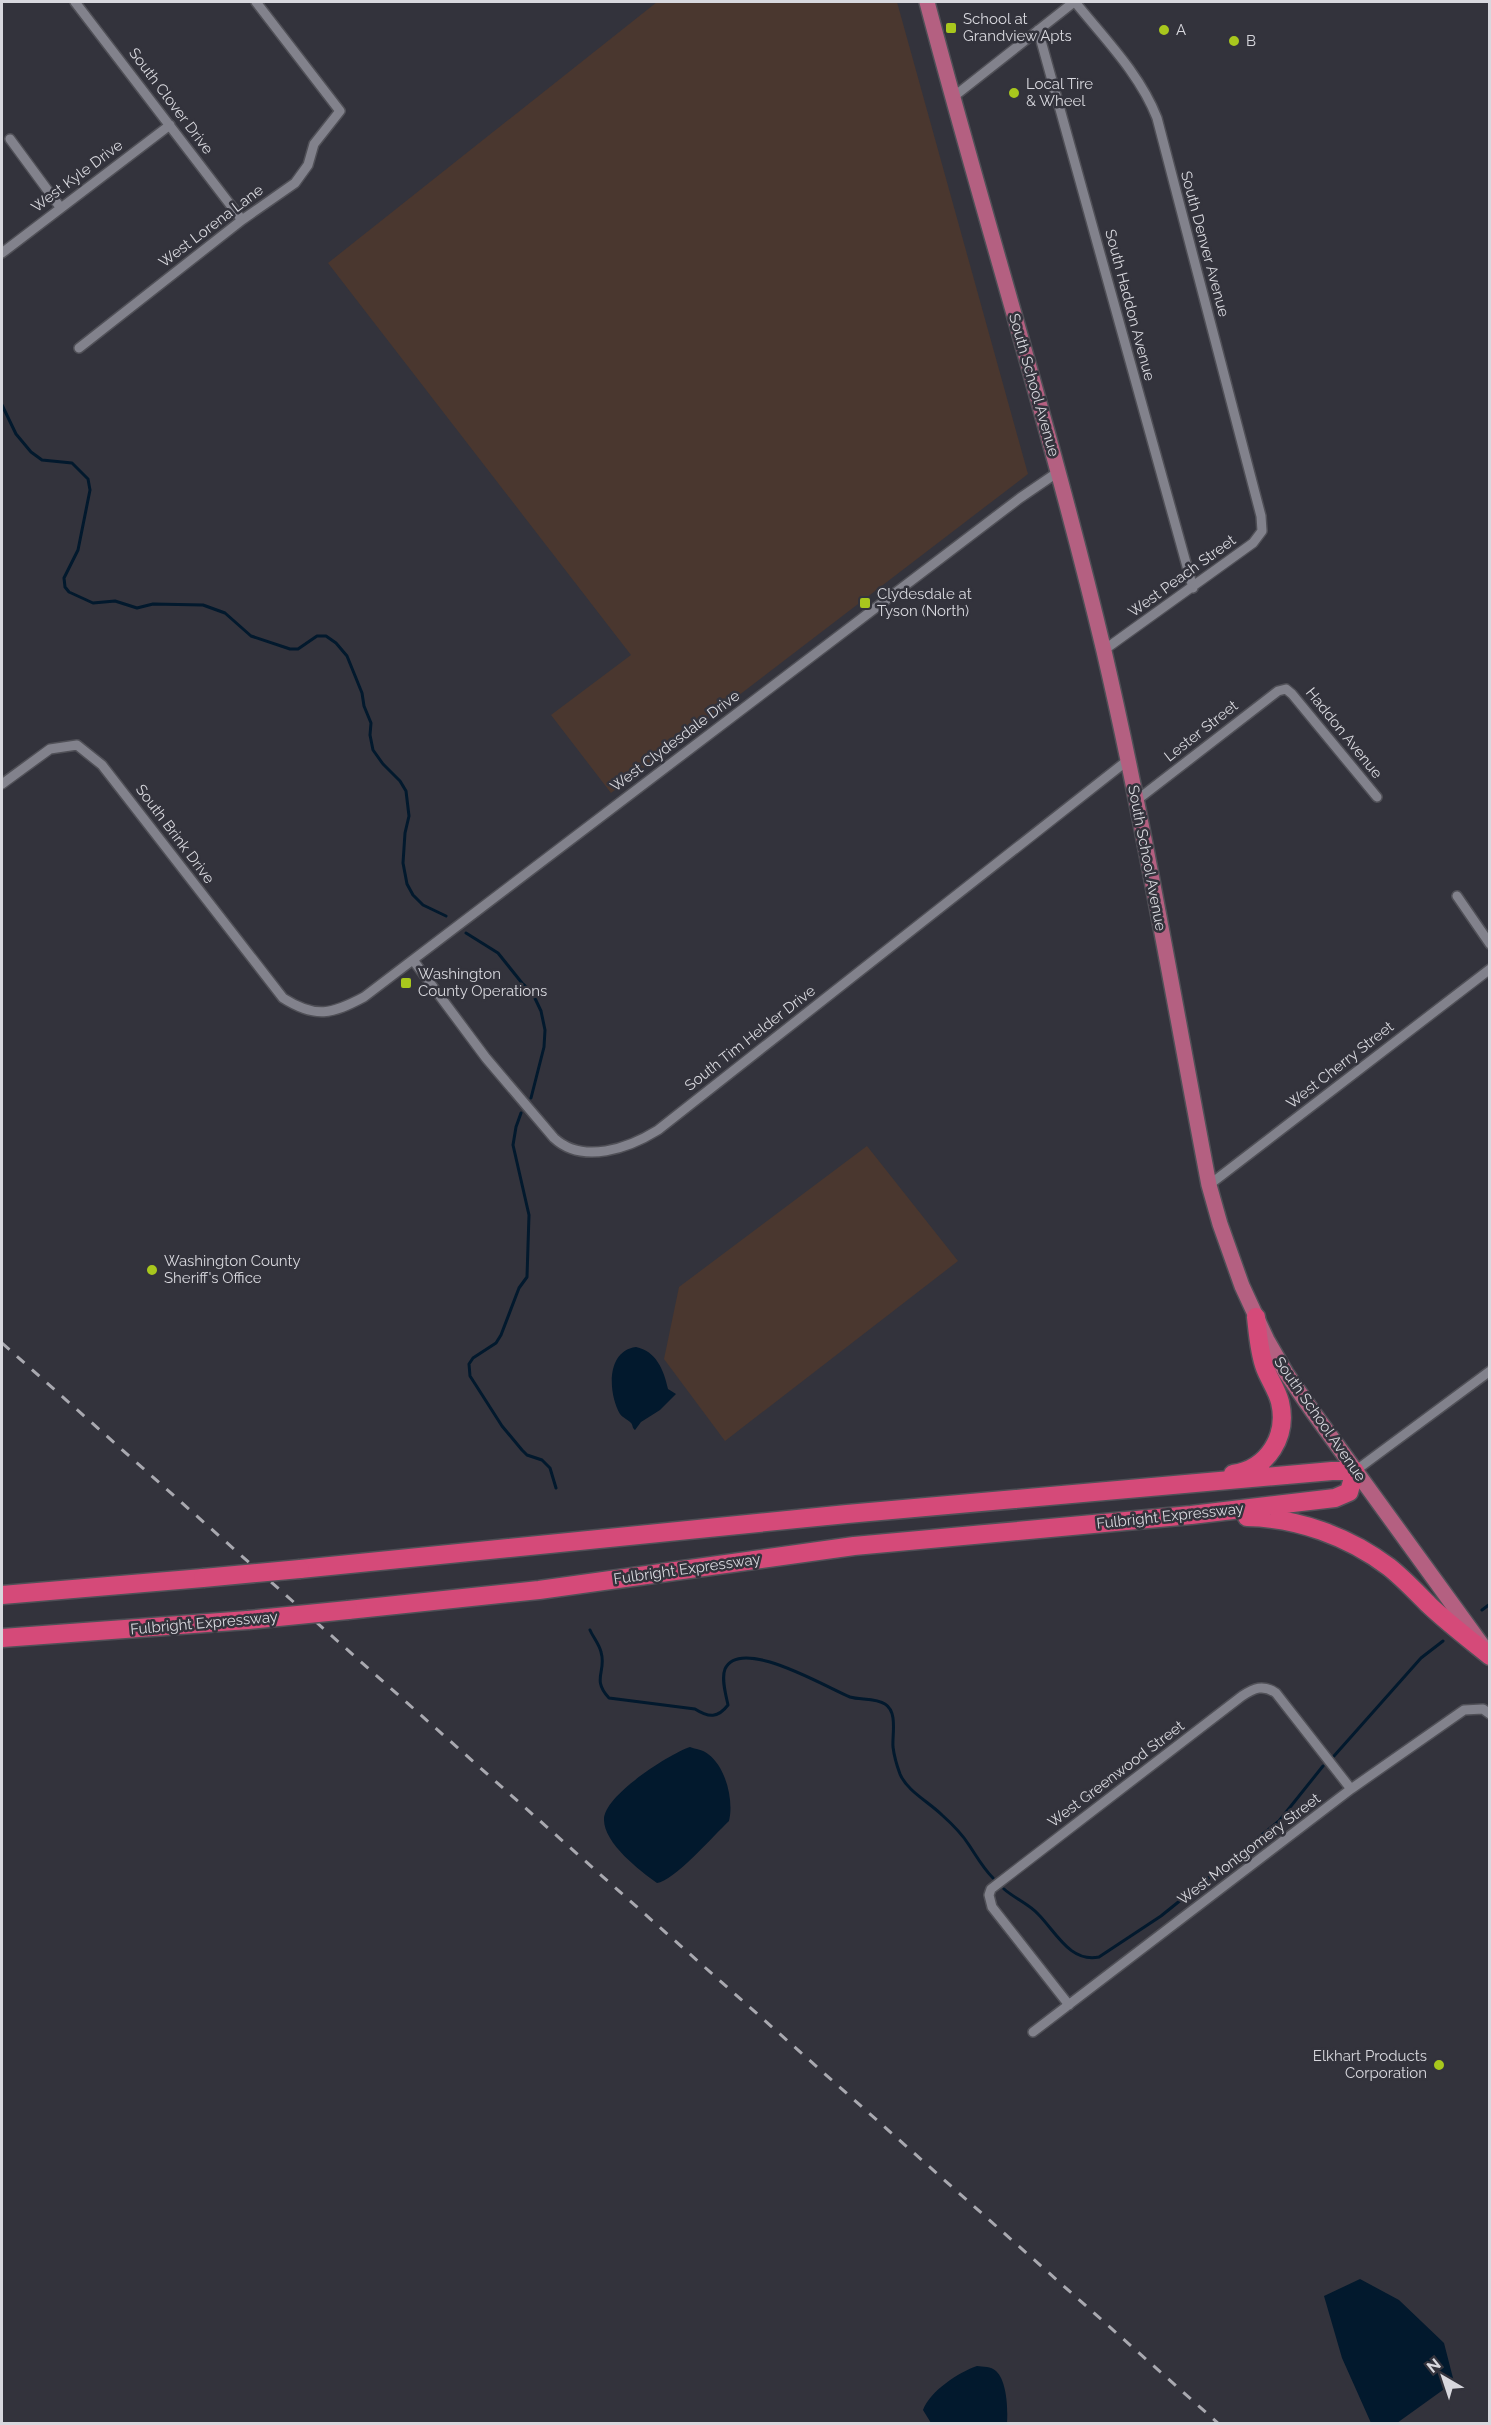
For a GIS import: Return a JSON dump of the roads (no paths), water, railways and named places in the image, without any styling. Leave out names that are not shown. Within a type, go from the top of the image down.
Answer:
[{"type":"highway","points":[[1102,1491],[1238,1473],[1252,1468],[1268,1456],[1281,1431],[1281,1410],[1262,1355],[1256,1317]]},
{"type":"highway","points":[[2,1595],[300,1569],[538,1544],[1102,1491],[1355,1471]]},
{"type":"highway","name":"Fulbright Expressway","points":[[2,1638],[248,1620],[539,1590],[854,1546],[1191,1515],[1335,1498],[1349,1492],[1352,1488],[1355,1471]]},
{"type":"highway","points":[[1191,1515],[1269,1518],[1309,1527],[1347,1541],[1388,1567],[1429,1605],[1490,1655]]},
{"type":"main road","name":"South School Avenue","points":[[927,2],[1058,472],[1104,650],[1137,800],[1209,1185],[1227,1247],[1256,1317],[1298,1392],[1490,1655]]},
{"type":"street","name":"South Clover Drive","points":[[75,2],[242,220]]},
{"type":"street","name":"West Lorena Lane","points":[[79,348],[242,220],[295,183],[308,165],[314,144],[340,111],[256,2]]},
{"type":"street","points":[[952,98],[1074,2]]},
{"type":"street","name":"South Denver Avenue","points":[[1074,2],[1134,76],[1151,104],[1262,516]]},
{"type":"street","name":"South Haddon Avenue","points":[[1038,30],[1193,588]]},
{"type":"street","name":"West Kyle Drive","points":[[2,253],[170,125]]},
{"type":"street","points":[[10,139],[60,207]]},
{"type":"street","name":"West Clydesdale Drive","points":[[302,1010],[322,1012],[342,1009],[364,997],[1010,505],[1058,472]]},
{"type":"street","name":"West Peach Street","points":[[1104,650],[1193,588],[1252,543],[1262,531],[1262,516]]},
{"type":"street","name":"Haddon Avenue","points":[[1286,689],[1377,797]]},
{"type":"street","name":"Lester Street","points":[[1137,800],[1278,690],[1286,689]]},
{"type":"street","name":"South Brink Drive","points":[[2,784],[50,749],[77,745],[102,765],[268,982],[283,998],[302,1010]]},
{"type":"street","name":"South Tim Helder Drive","points":[[413,960],[486,1058],[560,1144],[581,1152],[616,1148],[638,1141],[658,1130],[1128,760]]},
{"type":"street","points":[[1457,896],[1490,944]]},
{"type":"street","name":"West Cherry Street","points":[[1209,1185],[1490,969]]},
{"type":"street","points":[[1355,1471],[1490,1371]]},
{"type":"street","name":"West Greenwood Street","points":[[1068,2005],[992,1907],[989,1895],[995,1885],[1242,1696],[1259,1687],[1268,1688],[1276,1693],[1351,1789]]},
{"type":"street","name":"West Montgomery Street","points":[[1033,2032],[1351,1789],[1464,1710],[1483,1709],[1490,1714]]},
{"type":"water","points":[[636,1347],[654,1357],[661,1368],[668,1389],[676,1394],[660,1410],[641,1422],[635,1430],[632,1424],[620,1414],[616,1405],[612,1374],[619,1356],[626,1350]]},
{"type":"water","points":[[690,1747],[706,1753],[720,1767],[729,1794],[729,1821],[683,1867],[664,1881],[657,1883],[616,1847],[606,1829],[604,1820],[614,1799],[625,1788],[653,1767]]},
{"type":"water","points":[[1360,2279],[1399,2300],[1444,2343],[1454,2382],[1397,2423],[1371,2423],[1342,2358],[1324,2296]]},
{"type":"water","points":[[977,2366],[992,2368],[1000,2376],[1006,2396],[1007,2423],[931,2423],[923,2410],[932,2396],[954,2378]]},
{"type":"waterway","points":[[2,405],[16,434],[31,452],[42,460],[72,463],[88,479],[90,490],[78,550],[64,578],[65,587],[69,592],[93,603],[115,601],[137,608],[153,604],[203,605],[225,613],[251,636],[290,649],[298,649],[317,636],[326,636],[336,643],[347,656],[362,693],[364,706],[371,723],[370,735],[373,750],[406,791],[409,816],[405,833],[403,863],[407,884],[413,895],[423,905],[446,916]]},
{"type":"waterway","points":[[466,933],[498,953],[532,992],[541,1011],[545,1030],[544,1047],[531,1098]]},
{"type":"waterway","points":[[521,1113],[513,1145],[529,1215],[527,1277],[519,1288],[496,1343],[473,1358],[469,1364],[470,1376],[502,1426],[522,1450],[527,1455],[542,1460],[550,1468],[556,1488]]},
{"type":"waterway","points":[[1482,1610],[1490,1604]]},
{"type":"waterway","points":[[590,1630],[601,1652],[600,1680],[609,1698],[695,1709],[709,1715],[717,1714],[728,1705],[724,1682],[725,1669],[734,1660],[748,1658],[785,1667],[850,1697],[885,1704],[892,1712],[893,1750],[903,1780],[956,1829],[993,1878]]},
{"type":"waterway","points":[[1334,1756],[1421,1658],[1443,1641]]},
{"type":"waterway","points":[[1004,1889],[1034,1910],[1072,1951],[1089,1958],[1099,1957],[1161,1916],[1279,1821],[1323,1766]]},
{"type":"railway","points":[[2,1343],[1219,2424]]},
{"type":"place","name":"School at Grandview Apts","points":[[951,28]]},
{"type":"place","name":"A","points":[[1164,30]]},
{"type":"place","name":"B","points":[[1234,41]]},
{"type":"place","name":"Local Tire & Wheel","points":[[1014,93]]},
{"type":"place","name":"Clydesdale at Tyson (North)","points":[[865,603]]},
{"type":"place","name":"Washington County Operations","points":[[406,983]]},
{"type":"place","name":"Washington County Sheriff's Office","points":[[152,1270]]},
{"type":"place","name":"Elkhart Products Corporation","points":[[1439,2065]]}]
